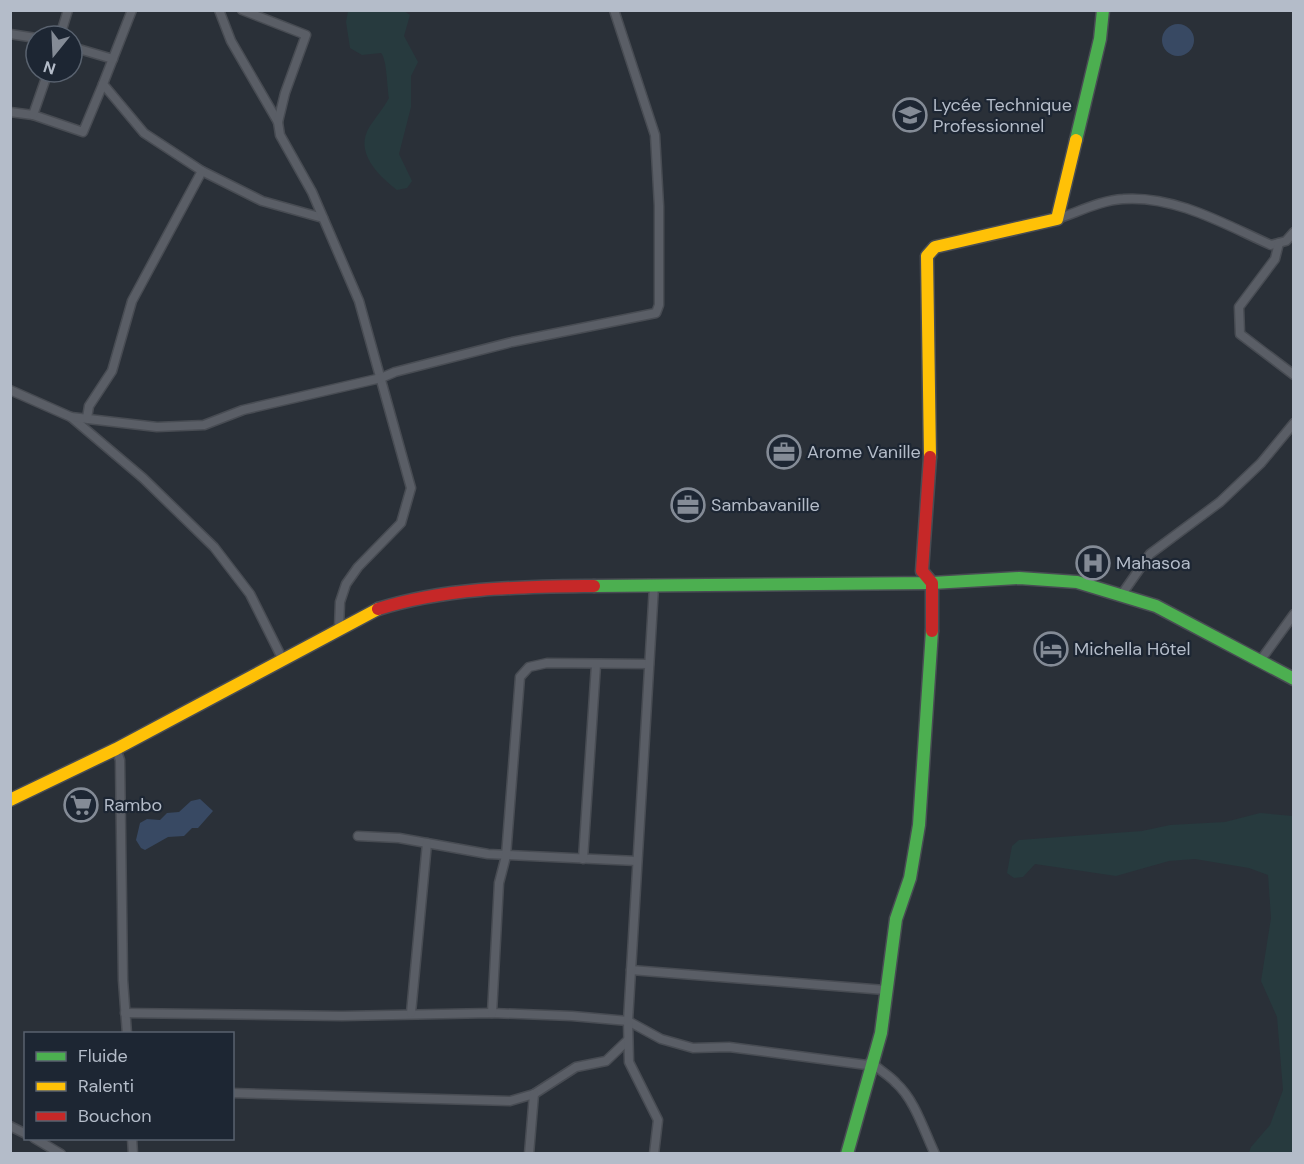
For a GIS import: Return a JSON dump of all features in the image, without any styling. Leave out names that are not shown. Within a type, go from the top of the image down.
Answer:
[{"type":"main road","points":[[848,1154],[871,1061],[881,1033],[896,919],[910,878],[919,825],[932,636],[932,583],[922,571],[931,442],[927,256],[935,247],[1057,219],[1100,39],[1103,10]]},
{"type":"main road","points":[[10,800],[116,749],[370,612],[412,597],[452,590],[1052,579],[1077,582],[1156,606],[1293,679]]},
{"type":"street","points":[[10,112],[33,115],[83,132],[132,10]]},
{"type":"street","points":[[219,10],[231,41],[278,122],[280,135],[312,192],[359,302],[411,488],[401,522],[346,584],[340,602],[339,628]]},
{"type":"street","points":[[242,10],[306,35],[285,93],[278,122]]},
{"type":"street","points":[[71,417],[156,427],[204,425],[243,410],[381,378],[395,372],[512,342],[656,313],[659,305],[659,206],[655,135],[614,10]]},
{"type":"street","points":[[84,51],[113,59]]},
{"type":"street","points":[[33,115],[44,84]]},
{"type":"street","points":[[103,84],[144,133],[202,171],[262,201],[323,218]]},
{"type":"street","points":[[87,418],[89,406],[112,370],[132,301],[202,171]]},
{"type":"street","points":[[1057,219],[1121,199],[1143,199],[1173,204],[1271,245],[1286,241],[1293,232]]},
{"type":"street","points":[[1279,243],[1275,259],[1239,307],[1240,334],[1293,375]]},
{"type":"street","points":[[10,390],[71,417],[143,478],[214,547],[250,594],[282,658]]},
{"type":"street","points":[[1122,594],[1150,554],[1220,502],[1261,463],[1293,423]]},
{"type":"street","points":[[654,586],[628,1021],[629,1062],[658,1120],[654,1154]]},
{"type":"street","points":[[1260,661],[1293,614]]},
{"type":"street","points":[[492,1013],[499,883],[506,856],[520,677],[529,668],[547,663],[649,664]]},
{"type":"street","points":[[583,859],[596,665]]},
{"type":"street","points":[[116,749],[120,760],[127,1032]]},
{"type":"street","points":[[358,836],[427,843],[506,856],[638,861]]},
{"type":"street","points":[[411,1012],[427,843]]},
{"type":"street","points":[[631,970],[885,990]]},
{"type":"street","points":[[125,1012],[342,1016],[411,1012],[492,1013],[628,1021],[661,1040],[693,1048],[729,1047],[867,1065],[871,1061],[881,1074],[896,1082],[908,1098],[936,1154]]},
{"type":"street","points":[[234,1093],[510,1101],[534,1094],[576,1067],[606,1062],[628,1040]]},
{"type":"street","points":[[529,1154],[534,1094]]},
{"type":"street","points":[[10,1126],[24,1133]]},
{"type":"street","points":[[37,1140],[61,1154]]},
{"type":"green space","points":[[348,11],[404,11],[410,15],[404,36],[418,62],[411,76],[411,107],[399,154],[412,181],[407,188],[397,190],[376,170],[366,154],[366,136],[370,126],[389,98],[386,67],[381,53],[362,55],[350,48],[346,22]]},
{"type":"green space","points":[[1260,813],[1293,816],[1293,1153],[1249,1153],[1251,1147],[1270,1125],[1283,1090],[1277,1017],[1261,981],[1271,918],[1268,875],[1249,868],[1195,859],[1169,861],[1116,876],[1035,864],[1023,877],[1014,878],[1007,873],[1012,846],[1019,840],[1225,822]]},
{"type":"water","points":[[1178,24],[1189,29],[1194,40],[1189,51],[1178,56],[1167,51],[1162,40],[1167,29]]},
{"type":"water","points":[[200,799],[213,811],[198,828],[192,828],[184,836],[168,837],[145,850],[141,848],[136,840],[140,823],[147,819],[160,820],[167,813],[179,812],[191,801]]},
{"type":"traffic: fast","points":[[1076,140],[1100,39],[1103,10]]},
{"type":"traffic: fast","points":[[594,586],[932,583],[1019,578],[1077,582],[1156,606],[1294,679]]},
{"type":"traffic: fast","points":[[847,1154],[881,1033],[896,919],[910,878],[919,825],[932,631]]},
{"type":"traffic: slow","points":[[930,457],[927,256],[935,247],[1057,219],[1076,140]]},
{"type":"traffic: slow","points":[[10,800],[116,749],[378,609]]},
{"type":"traffic: jam","points":[[930,457],[922,571],[932,583],[932,631]]},
{"type":"traffic: jam","points":[[378,609],[458,592],[594,586]]},
{"type":"place","name":"Lycée Technique Professionnel","points":[[910,115]]},
{"type":"place","name":"Arome Vanille","points":[[784,452]]},
{"type":"place","name":"Sambavanille","points":[[688,505]]},
{"type":"place","name":"Mahasoa","points":[[1093,563]]},
{"type":"place","name":"Michella Hôtel","points":[[1051,649]]},
{"type":"place","name":"Rambo","points":[[81,805]]}]
